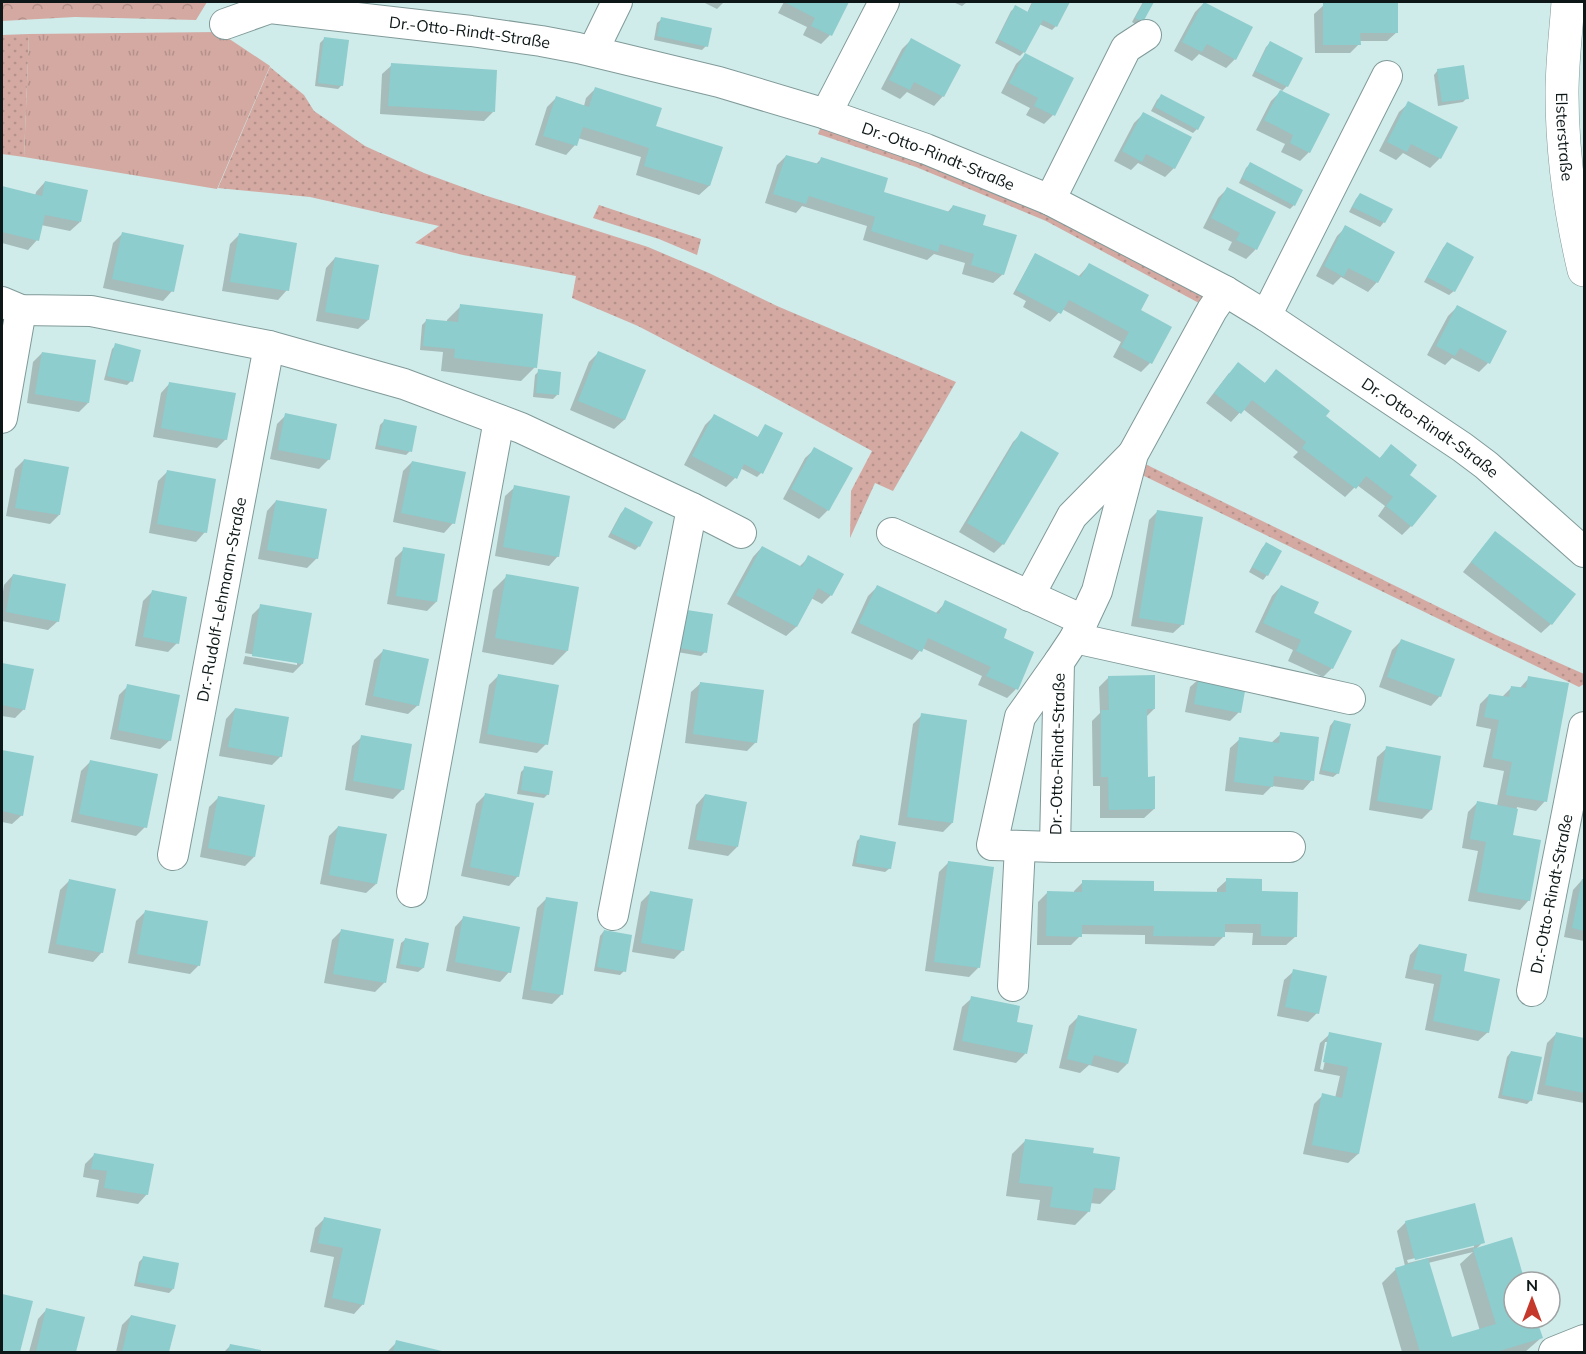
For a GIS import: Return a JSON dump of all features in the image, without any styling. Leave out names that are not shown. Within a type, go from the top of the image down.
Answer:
[{"type":"main road","name":"Elsterstraße","points":[[1568,2],[1562,93],[1566,167],[1584,270]]},
{"type":"street","points":[[593,51],[617,2]]},
{"type":"street","points":[[826,114],[884,2]]},
{"type":"street","name":"Dr.-Otto-Rindt-Straße","points":[[225,24],[270,8],[349,9],[541,41],[593,51],[719,82],[826,114],[926,149],[1050,200],[1225,291],[1266,316],[1462,447],[1486,465],[1584,552]]},
{"type":"street","points":[[1050,200],[1126,48],[1146,35]]},
{"type":"street","points":[[1266,316],[1387,76]]},
{"type":"street","name":"Dr.-Otto-Rindt-Straße","points":[[1225,291],[1212,310],[1133,454],[1097,591],[1079,629],[1020,717],[992,845],[1290,847]]},
{"type":"street","points":[[2,418],[11,306],[91,311],[269,346],[404,384],[520,428],[741,532]]},
{"type":"street","name":"Dr.-Rudolf-Lehmann-Straße","points":[[173,855],[269,346]]},
{"type":"street","points":[[412,892],[499,420]]},
{"type":"street","name":"Dr.-Otto-Rindt-Straße","points":[[1029,596],[1072,516],[1133,454]]},
{"type":"street","points":[[613,915],[692,508]]},
{"type":"street","points":[[892,533],[1029,596],[1079,629],[1350,699]]},
{"type":"street","name":"Dr.-Otto-Rindt-Straße","points":[[1055,847],[1059,662]]},
{"type":"street","name":"Dr.-Otto-Rindt-Straße","points":[[1532,991],[1584,727]]},
{"type":"street","points":[[1013,986],[1020,846]]},
{"type":"street","points":[[1554,1353],[1584,1340]]},
{"type":"green space","points":[[2,2],[207,2],[196,20],[75,17],[2,21]]},
{"type":"green space","points":[[219,32],[270,66],[217,189],[24,157],[29,34]]},
{"type":"green space","points":[[29,34],[24,157],[2,154],[2,35]]},
{"type":"green space","points":[[270,67],[304,95],[314,111],[365,146],[424,173],[484,195],[648,247],[777,306],[956,382],[893,491],[875,483],[850,538],[851,491],[872,451],[638,326],[572,298],[576,276],[463,255],[415,243],[439,226],[310,197],[218,188]]},
{"type":"green space","points":[[826,114],[1225,291],[1212,310],[1046,221],[916,167],[818,134]]},
{"type":"green space","points":[[599,205],[701,239],[697,255],[659,239],[593,218]]},
{"type":"green space","points":[[1141,462],[1496,635],[1584,674],[1584,684],[1579,687],[1138,473]]},
{"type":"building","points":[[787,2],[849,2],[832,36],[811,26],[815,18]]},
{"type":"building","points":[[1033,2],[1070,2],[1057,27],[1043,20],[1025,53],[998,39],[1015,5],[1028,12]]},
{"type":"building","points":[[1144,2],[1154,2],[1143,22],[1135,18]]},
{"type":"building","points":[[1204,2],[1253,27],[1236,60],[1207,44],[1202,52],[1182,42]]},
{"type":"building","points":[[1398,2],[1398,33],[1360,33],[1361,45],[1323,45],[1323,3]]},
{"type":"building","points":[[661,17],[712,28],[708,47],[657,36]]},
{"type":"building","points":[[324,37],[349,40],[343,86],[318,83]]},
{"type":"building","points":[[911,38],[961,65],[944,97],[914,82],[910,90],[889,80]]},
{"type":"building","points":[[1270,41],[1303,58],[1288,87],[1255,71]]},
{"type":"building","points":[[1025,53],[1074,78],[1055,116],[1034,106],[1038,98],[1009,83]]},
{"type":"building","points":[[391,63],[497,70],[495,112],[388,106]]},
{"type":"building","points":[[1464,65],[1469,99],[1442,102],[1437,69]]},
{"type":"building","points":[[595,87],[662,108],[656,126],[723,147],[710,186],[644,166],[649,148],[583,127],[577,146],[543,136],[556,96],[589,107]]},
{"type":"building","points":[[1280,90],[1330,114],[1310,153],[1290,143],[1293,135],[1264,120]]},
{"type":"building","points":[[1161,94],[1205,117],[1198,130],[1155,107]]},
{"type":"building","points":[[1408,101],[1458,127],[1441,159],[1411,144],[1407,152],[1387,142]]},
{"type":"building","points":[[1143,112],[1192,137],[1175,169],[1146,154],[1142,162],[1122,151]]},
{"type":"building","points":[[786,155],[819,164],[821,157],[888,178],[884,192],[950,212],[953,205],[986,215],[983,225],[1017,235],[1004,275],[971,265],[974,254],[940,244],[938,252],[871,231],[875,217],[809,196],[806,204],[773,194]]},
{"type":"building","points":[[1250,162],[1303,190],[1295,206],[1242,178]]},
{"type":"building","points":[[45,181],[88,190],[81,222],[45,215],[39,241],[2,232],[2,186],[42,196]]},
{"type":"building","points":[[1227,187],[1276,212],[1257,250],[1236,240],[1240,233],[1211,218]]},
{"type":"building","points":[[1360,193],[1393,209],[1385,223],[1352,207]]},
{"type":"building","points":[[1345,225],[1395,252],[1378,283],[1348,268],[1344,277],[1324,266]]},
{"type":"building","points":[[122,232],[184,245],[174,292],[112,279]]},
{"type":"building","points":[[239,233],[297,243],[289,291],[230,282]]},
{"type":"building","points":[[1447,242],[1474,257],[1455,292],[1427,277]]},
{"type":"building","points":[[1035,253],[1081,277],[1089,263],[1149,295],[1141,310],[1172,327],[1152,364],[1121,347],[1129,332],[1069,300],[1061,314],[1016,290]]},
{"type":"building","points":[[335,257],[379,265],[369,320],[325,312]]},
{"type":"building","points":[[460,304],[543,314],[537,368],[454,358],[455,349],[423,346],[426,319],[458,322]]},
{"type":"building","points":[[1457,305],[1507,331],[1490,364],[1460,348],[1455,356],[1436,346]]},
{"type":"building","points":[[115,343],[141,350],[133,382],[107,376]]},
{"type":"building","points":[[598,351],[646,370],[625,420],[578,401]]},
{"type":"building","points":[[42,352],[96,360],[89,403],[35,394]]},
{"type":"building","points":[[1238,362],[1265,383],[1276,369],[1330,411],[1326,416],[1380,458],[1391,444],[1417,465],[1410,475],[1437,496],[1412,527],[1386,506],[1393,497],[1366,476],[1356,489],[1302,448],[1306,442],[1252,400],[1241,414],[1214,393]]},
{"type":"building","points":[[538,369],[561,372],[559,395],[536,393]]},
{"type":"building","points":[[169,382],[236,393],[227,440],[161,428]]},
{"type":"building","points":[[285,413],[337,424],[330,460],[278,450]]},
{"type":"building","points":[[714,414],[758,437],[765,424],[783,433],[763,474],[744,464],[737,479],[692,456]]},
{"type":"building","points":[[384,419],[417,426],[412,452],[378,445]]},
{"type":"building","points":[[1021,431],[1059,453],[1004,545],[967,523]]},
{"type":"building","points":[[814,447],[853,468],[829,511],[791,489]]},
{"type":"building","points":[[24,459],[69,467],[60,515],[15,508]]},
{"type":"building","points":[[412,461],[466,472],[455,524],[401,513]]},
{"type":"building","points":[[167,470],[216,479],[207,533],[157,524]]},
{"type":"building","points":[[514,485],[570,496],[559,557],[503,547]]},
{"type":"building","points":[[276,500],[327,509],[318,559],[267,550]]},
{"type":"building","points":[[625,507],[653,522],[640,547],[611,533]]},
{"type":"building","points":[[1157,510],[1203,517],[1184,625],[1139,618]]},
{"type":"building","points":[[1495,531],[1576,594],[1552,625],[1471,562]]},
{"type":"building","points":[[1266,542],[1282,551],[1268,576],[1252,567]]},
{"type":"building","points":[[762,546],[802,567],[808,555],[844,574],[832,596],[818,588],[797,627],[736,595]]},
{"type":"building","points":[[403,547],[445,554],[437,602],[396,596]]},
{"type":"building","points":[[13,574],[66,584],[59,622],[6,612]]},
{"type":"building","points":[[506,574],[579,587],[568,651],[495,638]]},
{"type":"building","points":[[877,585],[939,614],[945,600],[1007,629],[1004,638],[1034,652],[1018,690],[986,676],[991,667],[928,638],[922,652],[859,623]]},
{"type":"building","points":[[1281,585],[1319,602],[1314,613],[1352,631],[1333,669],[1296,651],[1301,640],[1263,623]]},
{"type":"building","points":[[152,590],[187,597],[179,644],[143,637]]},
{"type":"building","points":[[260,604],[312,613],[303,664],[252,656]]},
{"type":"building","points":[[687,610],[713,614],[707,653],[680,648]]},
{"type":"building","points":[[1401,639],[1455,659],[1441,697],[1387,677]]},
{"type":"building","points":[[383,649],[429,659],[419,706],[373,696]]},
{"type":"building","points":[[2,663],[34,669],[25,710],[2,705]]},
{"type":"building","points":[[498,674],[559,685],[548,745],[487,734]]},
{"type":"building","points":[[1155,675],[1155,709],[1147,709],[1148,777],[1155,776],[1155,809],[1109,810],[1108,777],[1101,777],[1101,710],[1109,710],[1108,676]]},
{"type":"building","points":[[1199,676],[1246,686],[1241,713],[1194,704]]},
{"type":"building","points":[[1528,676],[1569,683],[1547,802],[1506,795],[1512,762],[1492,758],[1499,720],[1484,717],[1489,694],[1509,697],[1511,686],[1526,688]]},
{"type":"building","points":[[700,682],[764,690],[757,743],[693,734]]},
{"type":"building","points":[[127,684],[180,695],[171,741],[118,730]]},
{"type":"building","points":[[235,708],[289,717],[282,757],[228,747]]},
{"type":"building","points":[[921,713],[967,720],[953,823],[907,817]]},
{"type":"building","points":[[1334,720],[1351,724],[1339,774],[1322,770]]},
{"type":"building","points":[[1280,732],[1319,737],[1314,781],[1274,776],[1273,787],[1234,782],[1239,737],[1279,743]]},
{"type":"building","points":[[361,735],[412,744],[404,790],[353,781]]},
{"type":"building","points":[[1386,746],[1441,756],[1432,810],[1377,801]]},
{"type":"building","points":[[2,750],[34,756],[23,816],[2,811]]},
{"type":"building","points":[[90,760],[158,774],[147,828],[79,814]]},
{"type":"building","points":[[524,766],[553,771],[549,795],[521,790]]},
{"type":"building","points":[[485,793],[534,803],[519,877],[470,867]]},
{"type":"building","points":[[705,794],[747,802],[738,847],[696,840]]},
{"type":"building","points":[[218,796],[265,805],[255,857],[208,848]]},
{"type":"building","points":[[1477,801],[1518,809],[1513,835],[1541,840],[1530,901],[1477,892],[1486,842],[1470,839]]},
{"type":"building","points":[[338,826],[387,834],[377,884],[329,875]]},
{"type":"building","points":[[860,835],[896,842],[891,869],[856,863]]},
{"type":"building","points":[[948,861],[994,867],[980,968],[934,962]]},
{"type":"building","points":[[1226,878],[1262,879],[1262,891],[1298,892],[1297,937],[1261,936],[1261,924],[1225,924],[1225,937],[1153,936],[1154,926],[1082,925],[1082,937],[1046,936],[1047,891],[1082,892],[1082,880],[1154,881],[1154,891],[1226,892]]},
{"type":"building","points":[[69,879],[116,889],[103,953],[56,944]]},
{"type":"building","points":[[1582,879],[1584,879],[1584,931],[1572,928]]},
{"type":"building","points":[[650,891],[693,899],[684,951],[641,943]]},
{"type":"building","points":[[546,897],[578,902],[563,995],[531,990]]},
{"type":"building","points":[[145,910],[208,921],[200,966],[137,954]]},
{"type":"building","points":[[463,916],[520,927],[511,973],[455,962]]},
{"type":"building","points":[[341,929],[394,939],[386,983],[333,974]]},
{"type":"building","points":[[604,930],[632,935],[626,972],[597,967]]},
{"type":"building","points":[[405,938],[429,943],[424,968],[400,964]]},
{"type":"building","points":[[1419,944],[1467,954],[1464,971],[1500,979],[1489,1033],[1433,1021],[1442,975],[1413,969]]},
{"type":"building","points":[[1293,969],[1327,976],[1319,1014],[1285,1007]]},
{"type":"building","points":[[971,996],[1020,1006],[1017,1022],[1033,1025],[1027,1054],[962,1041]]},
{"type":"building","points":[[1078,1015],[1137,1029],[1128,1064],[1094,1055],[1091,1065],[1067,1059]]},
{"type":"building","points":[[1329,1032],[1382,1043],[1359,1154],[1312,1145],[1322,1093],[1342,1098],[1348,1067],[1323,1062]]},
{"type":"building","points":[[1556,1032],[1584,1038],[1584,1093],[1545,1085]]},
{"type":"building","points":[[1511,1051],[1542,1057],[1532,1101],[1502,1095]]},
{"type":"building","points":[[1025,1139],[1094,1148],[1093,1153],[1120,1157],[1115,1190],[1094,1188],[1090,1212],[1050,1207],[1053,1187],[1019,1183]]},
{"type":"building","points":[[94,1153],[154,1164],[148,1195],[104,1188],[107,1171],[91,1169]]},
{"type":"building","points":[[1475,1203],[1485,1243],[1415,1260],[1405,1221]]},
{"type":"building","points":[[324,1217],[381,1229],[364,1305],[332,1298],[343,1248],[318,1243]]},
{"type":"building","points":[[1512,1237],[1522,1270],[1502,1270],[1502,1330],[1540,1330],[1543,1338],[1496,1352],[1420,1352],[1395,1268],[1428,1258],[1452,1337],[1496,1324],[1473,1249]]},
{"type":"building","points":[[143,1256],[179,1263],[174,1289],[137,1282]]},
{"type":"building","points":[[2,1294],[33,1301],[20,1352],[2,1352]]},
{"type":"building","points":[[46,1308],[85,1317],[76,1352],[36,1352]]},
{"type":"building","points":[[131,1315],[176,1325],[169,1352],[122,1352]]},
{"type":"building","points":[[396,1340],[446,1352],[393,1352]]},
{"type":"building","points":[[230,1344],[261,1350],[261,1352],[228,1352]]}]
